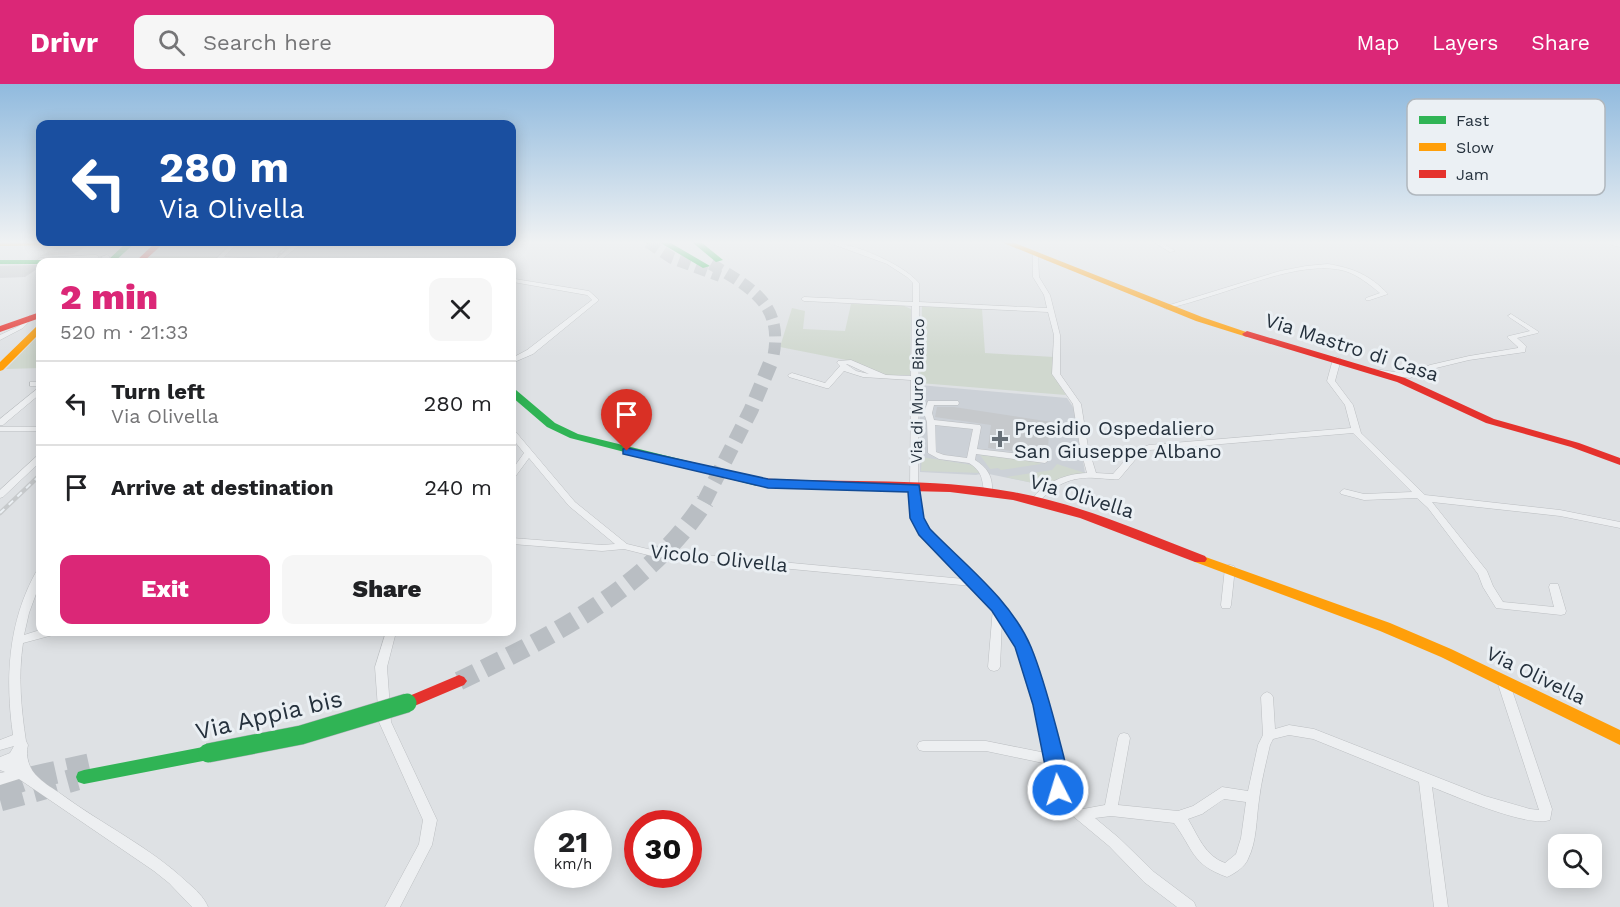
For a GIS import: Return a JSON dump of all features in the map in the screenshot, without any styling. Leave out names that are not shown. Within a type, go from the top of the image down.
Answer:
[{"type":"main road","name":"Via Mastro di Casa","points":[[1100,280],[1224,327],[1374,371],[1428,390],[1491,422],[1575,445],[1620,462]]},
{"type":"main road","points":[[0,329],[36,320]]},
{"type":"main road","points":[[0,368],[36,321]]},
{"type":"main road","name":"Via Olivella","points":[[516,395],[552,425],[574,436],[720,474],[780,485],[988,492],[1036,500],[1109,523],[1379,624],[1620,738]]},
{"type":"main road","name":"Via Appia bis","points":[[87,771],[209,748],[301,735],[406,698],[457,676]]},
{"type":"street","name":"Via di Muro Bianco","points":[[914,280],[918,303],[914,488],[917,518],[924,532],[998,607],[1012,626],[1025,652],[1037,686],[1055,760],[1061,798],[1149,877],[1189,907]]},
{"type":"street","points":[[1038,280],[1047,295],[1058,340],[1056,374],[1077,404],[1084,447],[1092,475]]},
{"type":"street","points":[[1166,307],[1262,280]]},
{"type":"street","points":[[1365,280],[1385,294],[1368,299]]},
{"type":"street","points":[[516,281],[589,293],[596,300],[530,352],[516,359]]},
{"type":"street","points":[[804,299],[1051,310]]},
{"type":"street","points":[[1374,371],[1410,376],[1430,367],[1522,350],[1522,346],[1511,337],[1536,332],[1511,316]]},
{"type":"street","points":[[0,338],[36,320]]},
{"type":"street","points":[[1337,359],[1330,381],[1349,405],[1354,430],[1422,496],[1478,565],[1500,605],[1561,611],[1554,587]]},
{"type":"street","points":[[792,375],[826,386],[843,367],[870,377],[916,378]]},
{"type":"street","points":[[0,423],[36,394]]},
{"type":"street","points":[[955,403],[931,402],[928,413],[931,422],[930,448],[934,454],[1045,460]]},
{"type":"street","points":[[931,422],[977,427],[972,456],[986,473],[989,480],[988,492]]},
{"type":"street","points":[[0,429],[36,429]]},
{"type":"street","points":[[1036,500],[1041,492],[1062,480],[1092,475],[1116,477],[1137,452],[1154,447],[1354,430]]},
{"type":"street","name":"Vicolo Olivella","points":[[516,438],[564,497],[624,546],[652,553],[975,583]]},
{"type":"street","points":[[516,470],[528,454]]},
{"type":"street","points":[[1,493],[36,462]]},
{"type":"street","points":[[1344,492],[1364,497],[1422,496],[1560,513],[1620,525]]},
{"type":"street","points":[[516,542],[602,548],[624,546]]},
{"type":"street","points":[[1226,605],[1230,568]]},
{"type":"street","points":[[8,758],[16,719],[17,641],[24,608],[36,582]]},
{"type":"street","points":[[994,667],[998,607]]},
{"type":"street","points":[[17,641],[36,636]]},
{"type":"street","points":[[391,636],[381,667],[384,718],[391,739],[430,820],[425,845],[392,907]]},
{"type":"street","points":[[1269,735],[1289,730],[1314,734],[1425,780],[1501,808],[1536,817],[1545,816],[1546,809],[1503,681]]},
{"type":"street","points":[[1178,817],[1189,829],[1194,845],[1203,858],[1215,867],[1227,870],[1242,858],[1248,838],[1252,797],[1264,745],[1269,735],[1267,696]]},
{"type":"street","points":[[16,719],[2,744],[18,774],[33,781],[84,818],[159,865],[182,883],[201,907]]},
{"type":"street","points":[[1111,810],[1124,738]]},
{"type":"street","points":[[923,746],[986,746],[1055,760]]},
{"type":"street","points":[[8,758],[21,761],[33,781]]},
{"type":"street","points":[[0,778],[18,774]]},
{"type":"street","points":[[1425,780],[1441,907]]},
{"type":"street","points":[[1081,815],[1111,810],[1178,817],[1197,810],[1222,793],[1252,797]]},
{"type":"shaded area","points":[[851,304],[902,305],[911,309],[910,375],[884,375],[846,360],[780,347],[792,308],[805,311],[803,329],[845,331]]},
{"type":"shaded area","points":[[922,306],[982,309],[985,353],[1054,357],[1054,376],[1066,395],[920,383]]},
{"type":"shaded area","points":[[36,338],[36,368],[6,369]]},
{"type":"shaded area","name":"Presidio Ospedaliero San Giuseppe Albano","points":[[919,385],[1067,398],[1075,410],[1085,473],[1062,477],[1047,486],[984,473],[976,475],[920,472]]},
{"type":"shaded area","points":[[980,455],[1041,464],[1001,470],[990,469]]},
{"type":"shaded area","points":[[922,457],[972,465],[982,473],[921,471]]},
{"type":"shaded area","points":[[1057,464],[1085,473],[1062,477],[1047,486],[1006,477],[1052,470]]},
{"type":"building","points":[[937,407],[954,407],[1065,424],[1065,435],[1049,433],[1048,448],[1036,447],[1036,451],[1027,450],[1027,453],[988,448],[991,425],[935,417]]},
{"type":"tunnel","points":[[739,280],[762,300],[769,311],[774,324],[773,358]]},
{"type":"tunnel","points":[[704,502],[751,410],[773,357]]},
{"type":"tunnel","points":[[459,681],[528,647],[595,608],[655,560],[682,532],[705,501]]},
{"type":"tunnel","points":[[0,788],[26,779],[89,765]]},
{"type":"tunnel","points":[[0,800],[77,779]]},
{"type":"railway","points":[[0,513],[36,479]]},
{"type":"traffic: fast","points":[[516,395],[551,425],[574,436],[757,482]]},
{"type":"traffic: fast","points":[[208,753],[301,735],[407,703]]},
{"type":"traffic: fast","points":[[84,777],[208,753]]},
{"type":"traffic: slow","points":[[1102,280],[1199,319],[1247,334]]},
{"type":"traffic: slow","points":[[0,368],[36,332]]},
{"type":"traffic: slow","points":[[1200,559],[1385,627],[1446,653],[1620,738]]},
{"type":"traffic: jam","points":[[0,329],[36,316]]},
{"type":"traffic: jam","points":[[1247,334],[1401,380],[1490,421],[1575,445],[1620,462]]},
{"type":"traffic: jam","points":[[757,482],[950,488],[1013,496],[1084,515],[1200,559]]},
{"type":"traffic: jam","points":[[407,703],[459,681]]},
{"type":"place","name":"Presidio Ospedaliero San Giuseppe Albano","points":[[1000,439]]},
{"type":"route","points":[[627,451],[725,476],[768,484],[914,488],[917,518],[924,532],[939,550],[998,607],[1023,646],[1042,705],[1055,760],[1058,790]]}]
